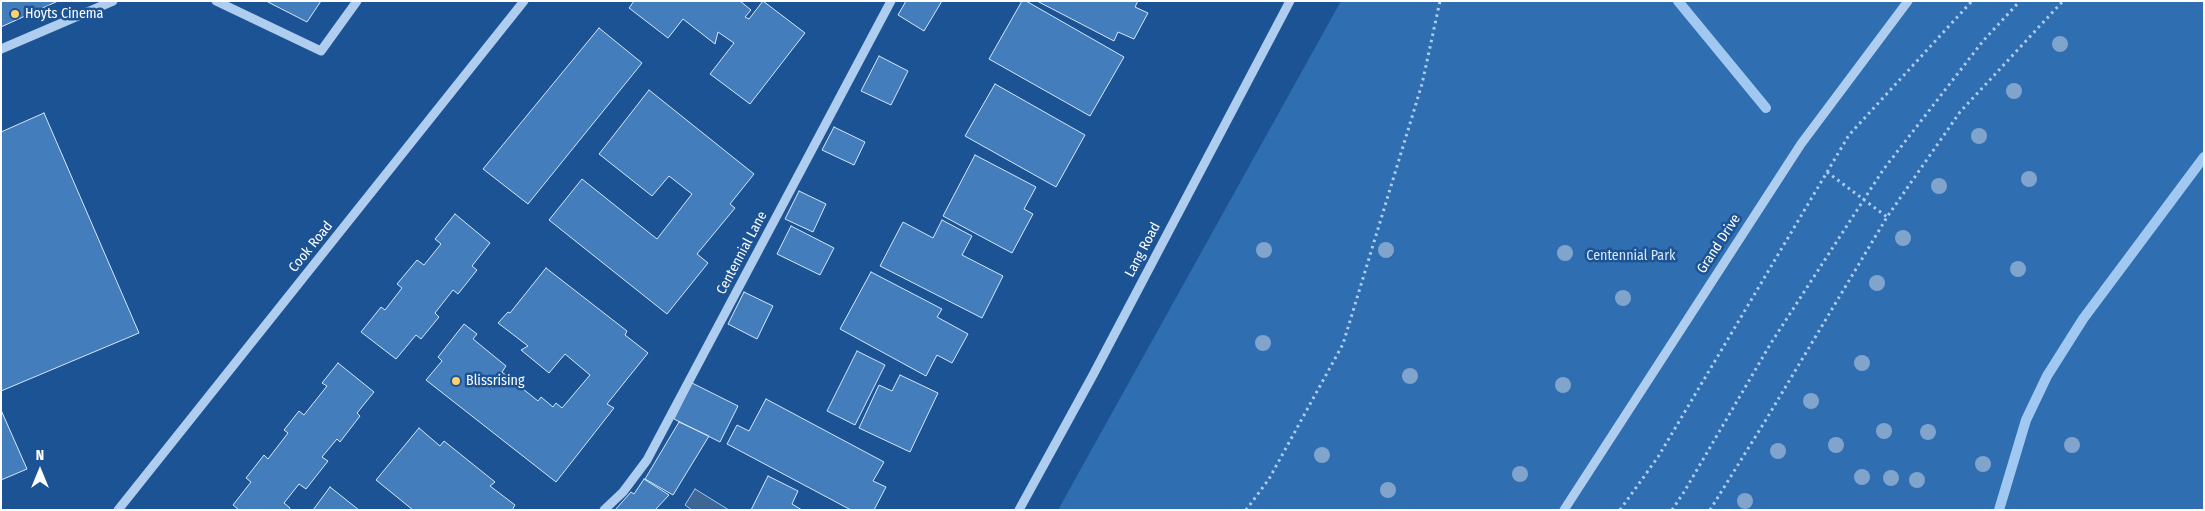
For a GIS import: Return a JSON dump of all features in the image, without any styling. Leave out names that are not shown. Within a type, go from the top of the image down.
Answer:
[{"type":"street","points":[[1,49],[113,1]]},
{"type":"street","points":[[216,1],[321,51],[357,1]]},
{"type":"street","name":"Cook Road","points":[[118,510],[524,1]]},
{"type":"street","name":"Centennial Lane","points":[[604,510],[623,492],[647,460],[891,1]]},
{"type":"street","name":"Lang Road","points":[[1019,510],[1290,1]]},
{"type":"street","name":"Grand Drive","points":[[1564,510],[1801,144],[1908,1]]},
{"type":"path","points":[[1246,510],[1269,479],[1343,344],[1422,84],[1440,1]]},
{"type":"path","points":[[1620,510],[1658,457],[1849,135],[1972,1]]},
{"type":"path","points":[[1672,510],[1770,343],[1883,170],[1983,40],[2020,1]]},
{"type":"path","points":[[1710,510],[1887,217],[1960,112],[2063,1]]},
{"type":"path","points":[[1827,172],[1887,217]]},
{"type":"green space","name":"Centennial Park","points":[[1341,1],[2204,1],[2204,510],[1058,510]]},
{"type":"shaded area","points":[[695,489],[729,510],[692,510],[685,505]]},
{"type":"building","name":"Hoyts Cinema","points":[[1,1],[58,1],[1,27]]},
{"type":"building","points":[[266,1],[321,1],[307,22]]},
{"type":"building","points":[[634,1],[740,1],[751,10],[745,17],[749,19],[763,1],[805,33],[750,104],[710,74],[734,43],[718,32],[715,44],[683,19],[668,38],[629,8]]},
{"type":"building","points":[[906,1],[942,1],[924,31],[898,15]]},
{"type":"building","points":[[1022,1],[1026,1],[1124,57],[1090,116],[989,59]]},
{"type":"building","points":[[1037,1],[1138,1],[1135,7],[1148,13],[1134,39],[1118,32],[1114,41]]},
{"type":"building","points":[[599,28],[642,63],[528,204],[483,169]]},
{"type":"building","points":[[879,56],[908,71],[891,105],[861,91]]},
{"type":"building","points":[[995,84],[1085,135],[1056,187],[965,136]]},
{"type":"building","points":[[649,90],[754,174],[730,204],[735,208],[697,254],[708,263],[667,314],[549,220],[582,179],[657,239],[692,194],[669,176],[652,196],[599,154]]},
{"type":"building","points":[[44,113],[139,333],[1,391],[1,132]]},
{"type":"building","points":[[834,127],[865,142],[854,165],[822,150]]},
{"type":"building","points":[[975,155],[1036,187],[1024,209],[1033,214],[1012,253],[943,216]]},
{"type":"building","points":[[799,191],[826,204],[813,232],[785,219]]},
{"type":"building","points":[[455,214],[490,243],[472,266],[477,270],[458,294],[453,290],[435,313],[439,317],[421,339],[416,335],[396,359],[361,332],[381,307],[385,310],[402,288],[397,284],[417,260],[424,265],[441,244],[435,239]]},
{"type":"building","points":[[942,220],[972,236],[962,255],[1003,276],[982,318],[880,266],[903,222],[933,238]]},
{"type":"building","points":[[791,226],[834,248],[820,275],[777,254]]},
{"type":"building","points":[[546,268],[627,331],[625,335],[648,353],[607,404],[614,408],[556,482],[426,380],[442,361],[438,357],[464,324],[477,334],[473,339],[506,366],[502,372],[538,401],[541,397],[553,407],[556,403],[562,408],[590,375],[565,354],[549,373],[521,350],[528,346],[498,323],[508,312],[510,313]]},
{"type":"building","points":[[871,272],[942,309],[937,317],[968,334],[952,363],[937,355],[926,376],[840,329]]},
{"type":"building","points":[[744,292],[773,306],[757,339],[728,324]]},
{"type":"building","points":[[857,351],[885,365],[855,425],[827,411]]},
{"type":"building","points":[[338,363],[374,392],[357,413],[360,416],[340,442],[337,439],[322,457],[328,461],[306,489],[299,484],[284,503],[290,508],[289,510],[239,510],[233,505],[251,482],[246,478],[264,455],[268,459],[288,433],[284,430],[299,411],[304,415],[327,386],[322,383]]},
{"type":"building","points":[[900,375],[938,393],[910,452],[859,428],[879,385],[892,391]]},
{"type":"building","points":[[692,383],[738,406],[720,442],[674,419]]},
{"type":"building","points":[[766,399],[884,462],[873,481],[886,487],[874,510],[851,510],[727,444],[737,425],[749,431]]},
{"type":"building","points":[[1,410],[27,469],[1,480]]},
{"type":"building","points":[[679,422],[709,436],[673,495],[645,479]]},
{"type":"building","points":[[419,428],[440,446],[444,441],[495,482],[490,486],[515,505],[512,510],[413,510],[376,480]]},
{"type":"building","points":[[768,476],[798,491],[792,504],[802,510],[751,510]]},
{"type":"building","points":[[644,479],[669,495],[655,510],[615,510],[631,492],[634,494]]},
{"type":"building","points":[[330,487],[359,510],[313,510]]},
{"type":"waterway","points":[[1678,1],[1766,108]]},
{"type":"waterway","points":[[1999,510],[2026,420],[2047,376],[2083,319],[2204,157]]},
{"type":"place","name":"Hoyts Cinema","points":[[15,14]]},
{"type":"place","name":"Blissrising","points":[[456,381]]}]
